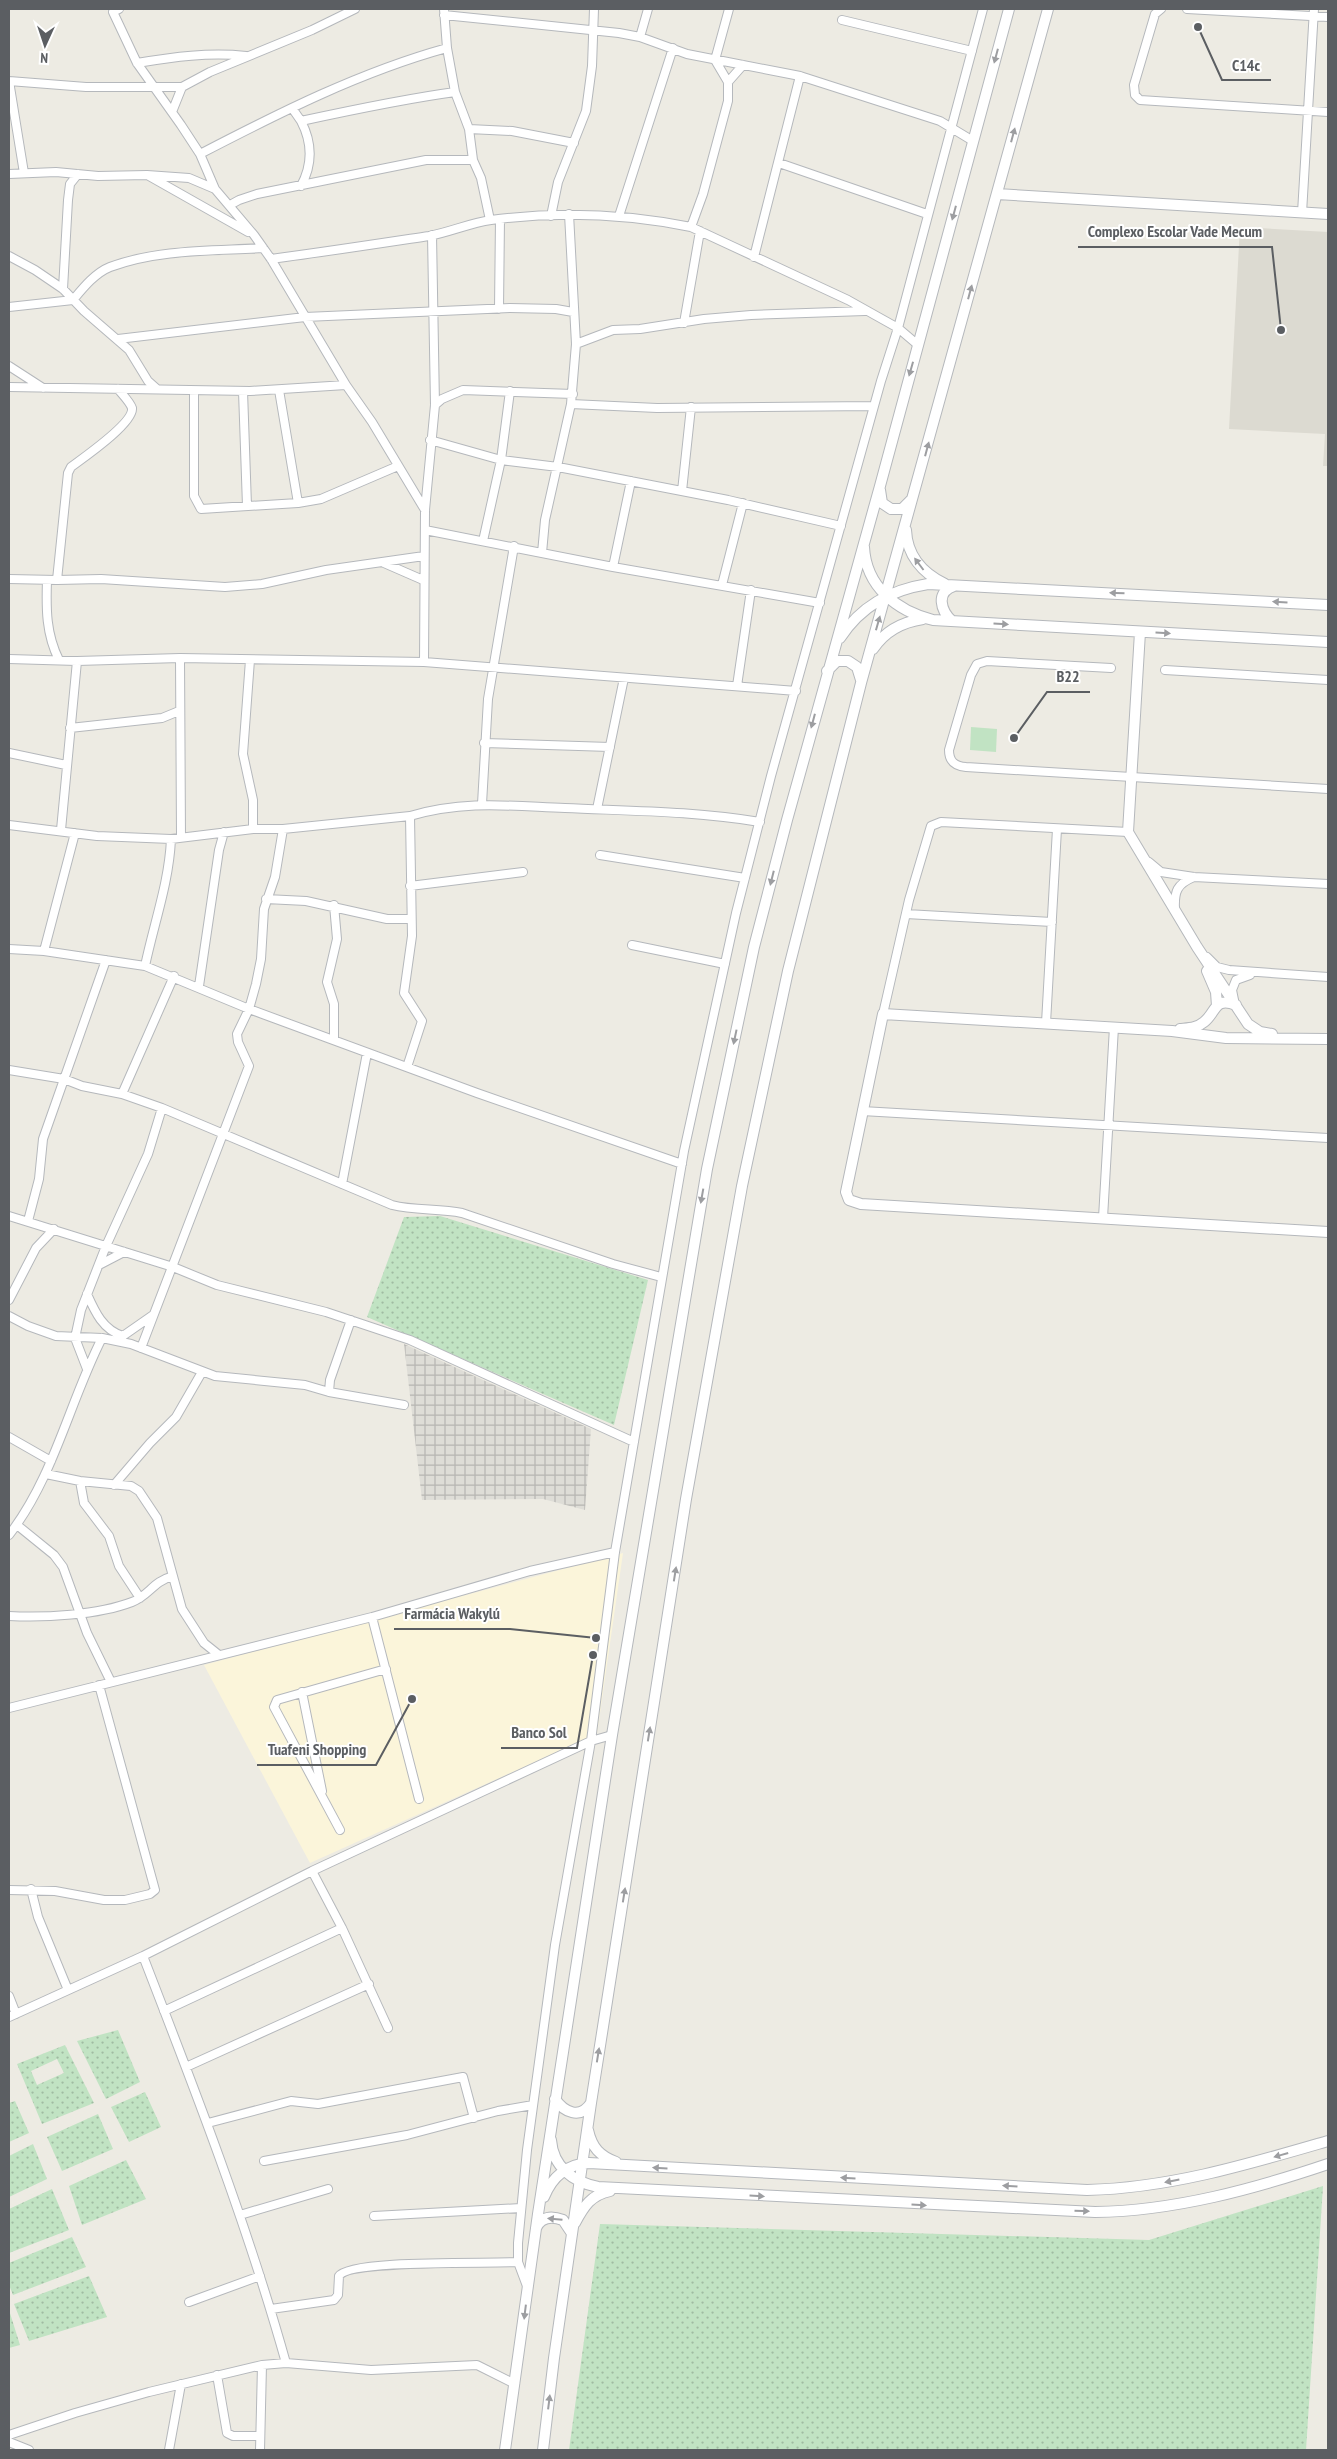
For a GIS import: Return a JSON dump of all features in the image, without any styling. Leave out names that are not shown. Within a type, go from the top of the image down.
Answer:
[{"type":"street","points":[[24,173],[9,81],[100,87],[182,87],[248,56],[296,38],[355,9]]},
{"type":"street","points":[[551,216],[558,182],[582,125],[589,96],[594,9]]},
{"type":"street","points":[[640,37],[648,9]]},
{"type":"street","points":[[691,227],[728,101],[728,82],[715,60],[729,9]]},
{"type":"street","points":[[528,2288],[518,2262],[521,2208],[533,2105],[555,1945],[591,1741],[615,1552],[682,1164],[745,878],[874,406],[898,328],[983,9]]},
{"type":"street","points":[[505,2450],[535,2229],[612,1735],[707,1169],[754,947],[826,674],[880,486],[1009,9]]},
{"type":"street","points":[[543,2450],[590,2103],[686,1499],[742,1186],[788,971],[861,683],[1048,9]]},
{"type":"street","points":[[1161,9],[1155,14],[1134,85],[1138,98],[1152,102],[1328,112]]},
{"type":"street","points":[[1187,9],[1314,12],[1328,17]]},
{"type":"street","points":[[115,10],[137,63],[152,86],[161,94],[200,154],[215,189],[254,235],[271,260],[346,385],[368,415],[425,510]]},
{"type":"street","points":[[490,220],[480,178],[473,160],[469,129],[455,92],[447,48],[444,12],[640,37],[715,60],[800,76],[940,121],[973,141]]},
{"type":"street","points":[[1302,212],[1314,12]]},
{"type":"street","points":[[842,20],[972,51]]},
{"type":"street","points":[[200,154],[292,108],[386,68],[447,48]]},
{"type":"street","points":[[619,216],[673,48]]},
{"type":"street","points":[[137,63],[176,56],[222,53],[248,56]]},
{"type":"street","points":[[728,82],[743,65]]},
{"type":"street","points":[[754,257],[800,76]]},
{"type":"street","points":[[172,112],[182,87]]},
{"type":"street","points":[[300,121],[352,112],[402,100],[455,92]]},
{"type":"street","points":[[292,108],[300,121],[310,145],[308,169],[302,186]]},
{"type":"street","points":[[469,129],[512,131],[574,143]]},
{"type":"street","points":[[230,205],[257,194],[426,160],[473,160]]},
{"type":"street","points":[[779,164],[927,214]]},
{"type":"street","points":[[9,174],[56,172],[98,176],[148,175],[189,178],[215,189]]},
{"type":"street","points":[[63,289],[70,184],[78,174]]},
{"type":"street","points":[[148,175],[254,235]]},
{"type":"street","points":[[997,194],[1328,214]]},
{"type":"street","points":[[271,260],[432,236],[490,220],[570,214],[619,216],[691,227],[848,300],[898,328],[918,345]]},
{"type":"street","points":[[542,553],[545,520],[573,394],[576,344],[573,312],[570,214]]},
{"type":"street","points":[[499,309],[500,219]]},
{"type":"street","points":[[684,323],[700,231]]},
{"type":"street","points":[[424,662],[423,580],[425,510],[430,440],[435,405],[432,236]]},
{"type":"street","points":[[9,307],[73,300],[97,275],[110,267],[149,257],[263,248]]},
{"type":"street","points":[[9,256],[35,270],[63,289],[129,350],[148,381],[157,389]]},
{"type":"street","points":[[118,339],[305,317],[499,309],[556,309],[573,312]]},
{"type":"street","points":[[576,344],[613,330],[640,329],[751,315],[867,311]]},
{"type":"street","points":[[9,366],[28,381],[45,389]]},
{"type":"street","points":[[9,388],[243,391],[346,385]]},
{"type":"street","points":[[57,580],[68,473],[71,467],[108,441],[131,413],[131,406],[118,389]]},
{"type":"street","points":[[279,390],[298,503]]},
{"type":"street","points":[[435,405],[442,399],[463,390],[573,394]]},
{"type":"street","points":[[194,391],[194,496],[201,509],[298,503],[321,499],[398,466]]},
{"type":"street","points":[[243,391],[247,506]]},
{"type":"street","points":[[483,541],[501,460],[510,391]]},
{"type":"street","points":[[571,404],[657,408],[691,406],[874,406]]},
{"type":"street","points":[[682,491],[691,406]]},
{"type":"street","points":[[430,440],[501,460],[558,467],[682,491],[841,526]]},
{"type":"street","points":[[613,567],[630,482]]},
{"type":"street","points":[[880,486],[882,502],[891,509],[897,510],[907,506],[914,496]]},
{"type":"street","points":[[722,585],[743,503]]},
{"type":"street","points":[[906,523],[911,552],[921,568],[937,580],[955,586]]},
{"type":"street","points":[[425,530],[613,567],[820,603]]},
{"type":"street","points":[[864,542],[865,558],[869,571],[885,596],[908,612],[933,620]]},
{"type":"street","points":[[482,804],[488,699],[494,668],[497,635],[514,546]]},
{"type":"street","points":[[9,579],[101,579],[225,587],[262,584],[326,570],[424,556]]},
{"type":"street","points":[[384,562],[423,580]]},
{"type":"street","points":[[47,580],[46,616],[48,635],[59,660]]},
{"type":"street","points":[[826,674],[838,640],[848,625],[861,612],[885,596],[910,587],[928,584],[1328,605]]},
{"type":"street","points":[[952,621],[944,612],[941,601],[946,591],[955,586]]},
{"type":"street","points":[[736,686],[751,590]]},
{"type":"street","points":[[867,661],[877,642],[893,628],[913,620],[1328,642]]},
{"type":"street","points":[[1140,632],[1128,832],[1197,947],[1254,1029],[1291,1038]]},
{"type":"street","points":[[9,659],[77,661],[180,658],[424,662],[796,690]]},
{"type":"street","points":[[180,658],[181,837]]},
{"type":"street","points":[[250,660],[243,754],[253,800],[253,829]]},
{"type":"street","points":[[826,674],[832,664],[842,660],[848,661],[857,667],[861,683]]},
{"type":"street","points":[[61,830],[77,661]]},
{"type":"street","points":[[1111,668],[981,662],[975,666],[971,675],[949,754],[952,762],[960,767],[1328,788]]},
{"type":"street","points":[[1165,670],[1328,680]]},
{"type":"street","points":[[597,809],[624,678]]},
{"type":"street","points":[[70,728],[162,718],[179,712]]},
{"type":"street","points":[[484,743],[610,747]]},
{"type":"street","points":[[9,753],[66,765]]},
{"type":"street","points":[[9,825],[123,838],[171,838],[410,816],[430,810],[482,804],[684,812],[760,822]]},
{"type":"street","points":[[407,1067],[422,1022],[404,993],[412,946],[410,816]]},
{"type":"street","points":[[1128,832],[935,823],[928,831],[906,914],[883,1014],[846,1186],[847,1197],[853,1202],[1328,1232]]},
{"type":"street","points":[[141,1348],[225,1134],[249,1066],[238,1042],[237,1034],[249,1008],[261,959],[266,899],[275,876],[283,829]]},
{"type":"street","points":[[1046,1023],[1057,829]]},
{"type":"street","points":[[44,951],[76,832]]},
{"type":"street","points":[[199,986],[219,850],[224,832]]},
{"type":"street","points":[[145,966],[152,930],[164,894],[171,838]]},
{"type":"street","points":[[600,855],[745,878]]},
{"type":"street","points":[[1142,856],[1161,872],[1194,876],[1328,884]]},
{"type":"street","points":[[410,886],[523,872]]},
{"type":"street","points":[[1176,912],[1174,897],[1177,887],[1194,876]]},
{"type":"street","points":[[266,899],[334,906],[372,916],[411,919]]},
{"type":"street","points":[[334,906],[337,939],[327,982],[334,1004],[334,1039]]},
{"type":"street","points":[[906,914],[1052,922]]},
{"type":"street","points":[[632,945],[725,964]]},
{"type":"street","points":[[1197,947],[1222,969],[1328,977]]},
{"type":"street","points":[[1197,947],[1216,992],[1217,1006]]},
{"type":"street","points":[[9,949],[44,951],[145,966],[367,1053],[682,1164]]},
{"type":"street","points":[[28,1221],[39,1178],[43,1139],[106,960]]},
{"type":"street","points":[[1236,1005],[1232,990],[1236,980],[1246,975],[1259,973]]},
{"type":"street","points":[[122,1094],[174,976]]},
{"type":"street","points":[[1172,1031],[1198,1026],[1209,1017],[1217,1006],[1226,1003],[1236,1005]]},
{"type":"street","points":[[883,1014],[1114,1027],[1226,1037],[1328,1040]]},
{"type":"street","points":[[1209,1017],[1210,1028],[1226,1037],[1236,1035],[1243,1027],[1244,1016]]},
{"type":"street","points":[[1103,1218],[1114,1027]]},
{"type":"street","points":[[342,1184],[367,1053]]},
{"type":"street","points":[[9,1070],[64,1079],[88,1088],[122,1094],[162,1108],[400,1207],[440,1209],[462,1213],[612,1264],[661,1277]]},
{"type":"street","points":[[87,1369],[75,1338],[86,1294],[148,1154],[162,1108]]},
{"type":"street","points":[[862,1110],[1328,1138]]},
{"type":"street","points":[[9,1216],[173,1267],[217,1285],[351,1320],[410,1340],[634,1442]]},
{"type":"street","points":[[9,1300],[36,1248],[54,1229]]},
{"type":"street","points":[[99,1265],[124,1252]]},
{"type":"street","points":[[86,1294],[97,1315],[107,1328],[120,1338],[202,1372],[224,1378],[305,1385],[329,1392],[404,1405]]},
{"type":"street","points":[[9,1316],[44,1333],[75,1338],[120,1338],[153,1315]]},
{"type":"street","points":[[329,1392],[330,1380],[351,1320]]},
{"type":"street","points":[[9,1535],[17,1526],[46,1474],[87,1369],[102,1338]]},
{"type":"street","points":[[114,1485],[150,1443],[176,1417],[202,1372]]},
{"type":"street","points":[[9,1437],[51,1461]]},
{"type":"street","points":[[46,1474],[80,1481],[131,1486],[139,1491],[157,1518],[165,1542],[176,1594],[189,1623],[204,1643],[219,1655]]},
{"type":"street","points":[[80,1481],[84,1503],[109,1536],[119,1566],[140,1598]]},
{"type":"street","points":[[17,1526],[54,1555],[64,1567],[87,1633],[111,1682]]},
{"type":"street","points":[[9,1708],[372,1617],[530,1571],[615,1552]]},
{"type":"street","points":[[9,1616],[80,1613],[130,1603],[140,1598],[160,1580],[173,1576]]},
{"type":"street","points":[[372,1617],[419,1799]]},
{"type":"street","points":[[340,1830],[274,1707],[277,1700],[386,1669]]},
{"type":"street","points":[[9,1890],[55,1890],[104,1900],[125,1900],[150,1894],[155,1890],[99,1685]]},
{"type":"street","points":[[302,1692],[324,1800]]},
{"type":"street","points":[[9,1996],[12,2016],[143,1956],[312,1871],[591,1741],[612,1735]]},
{"type":"street","points":[[312,1871],[342,1928],[388,2028]]},
{"type":"street","points":[[31,1889],[38,1917],[68,1990]]},
{"type":"street","points":[[164,2010],[342,1928]]},
{"type":"street","points":[[143,1956],[208,2123],[271,2309],[286,2363]]},
{"type":"street","points":[[186,2067],[369,1984]]},
{"type":"street","points":[[208,2123],[291,2101],[318,2104],[463,2077],[474,2118]]},
{"type":"street","points":[[555,2099],[561,2108],[572,2113],[584,2110],[590,2103]]},
{"type":"street","points":[[264,2161],[407,2135],[498,2111],[533,2105]]},
{"type":"street","points":[[588,2119],[590,2139],[599,2154],[629,2166]]},
{"type":"street","points":[[550,2130],[554,2152],[564,2171],[579,2182],[598,2188],[925,2205],[1122,2211],[1222,2195],[1328,2164]]},
{"type":"street","points":[[538,2214],[551,2182],[564,2171],[581,2163],[1087,2190],[1118,2190],[1220,2172],[1328,2141]]},
{"type":"street","points":[[240,2215],[328,2189]]},
{"type":"street","points":[[571,2233],[582,2210],[594,2197],[608,2191],[626,2189]]},
{"type":"street","points":[[374,2216],[521,2208]]},
{"type":"street","points":[[535,2229],[538,2223],[551,2217],[563,2220],[571,2233]]},
{"type":"street","points":[[271,2309],[334,2300],[338,2295],[339,2276],[345,2270],[384,2265],[518,2262]]},
{"type":"street","points":[[189,2302],[260,2276]]},
{"type":"street","points":[[9,2435],[75,2413],[181,2384],[262,2365],[286,2363],[372,2370],[477,2365],[515,2384]]},
{"type":"street","points":[[260,2450],[262,2365]]},
{"type":"street","points":[[217,2375],[227,2433],[233,2436],[260,2436]]},
{"type":"street","points":[[169,2450],[181,2384]]},
{"type":"street","points":[[9,2442],[29,2450]]},
{"type":"shaded area","points":[[1240,227],[1328,232],[1328,466],[1323,466],[1325,434],[1229,429]]},
{"type":"shaded area","points":[[404,1344],[591,1429],[585,1510],[543,1499],[422,1500]]},
{"type":"shaded area","points":[[623,1553],[597,1734],[310,1863],[204,1665]]},
{"type":"green space","points":[[971,727],[997,729],[996,752],[970,750]]},
{"type":"green space","points":[[440,1216],[648,1280],[614,1425],[367,1317],[404,1217]]},
{"type":"green space","points":[[118,2030],[140,2082],[106,2099],[77,2041]]},
{"type":"green space","points":[[65,2045],[94,2103],[42,2124],[17,2064]],"holes":[[[57,2059],[64,2073],[37,2085],[31,2071]]]},
{"type":"green space","points":[[145,2092],[161,2127],[129,2142],[111,2107]]},
{"type":"green space","points":[[15,2101],[29,2133],[9,2142],[9,2103]]},
{"type":"green space","points":[[98,2114],[113,2149],[62,2171],[47,2137]]},
{"type":"green space","points":[[33,2144],[47,2179],[9,2197],[9,2156]]},
{"type":"green space","points":[[126,2160],[146,2199],[82,2225],[69,2186]]},
{"type":"green space","points":[[1323,2186],[1306,2450],[569,2450],[600,2224],[1149,2240]]},
{"type":"green space","points":[[52,2189],[69,2230],[9,2253],[9,2209]]},
{"type":"green space","points":[[72,2237],[86,2267],[13,2295],[9,2285],[9,2263]]},
{"type":"green space","points":[[89,2276],[107,2317],[29,2341],[14,2304]]},
{"type":"green space","points":[[9,2310],[20,2345],[9,2348]]},
{"type":"place","name":"C14c","points":[[1198,27]]},
{"type":"place","name":"Complexo Escolar Vade Mecum","points":[[1281,330]]},
{"type":"place","name":"B22","points":[[1014,738]]},
{"type":"place","name":"Farmácia Wakylú","points":[[596,1638]]},
{"type":"place","name":"Banco Sol","points":[[593,1655]]},
{"type":"place","name":"Tuafeni Shopping","points":[[412,1699]]}]
